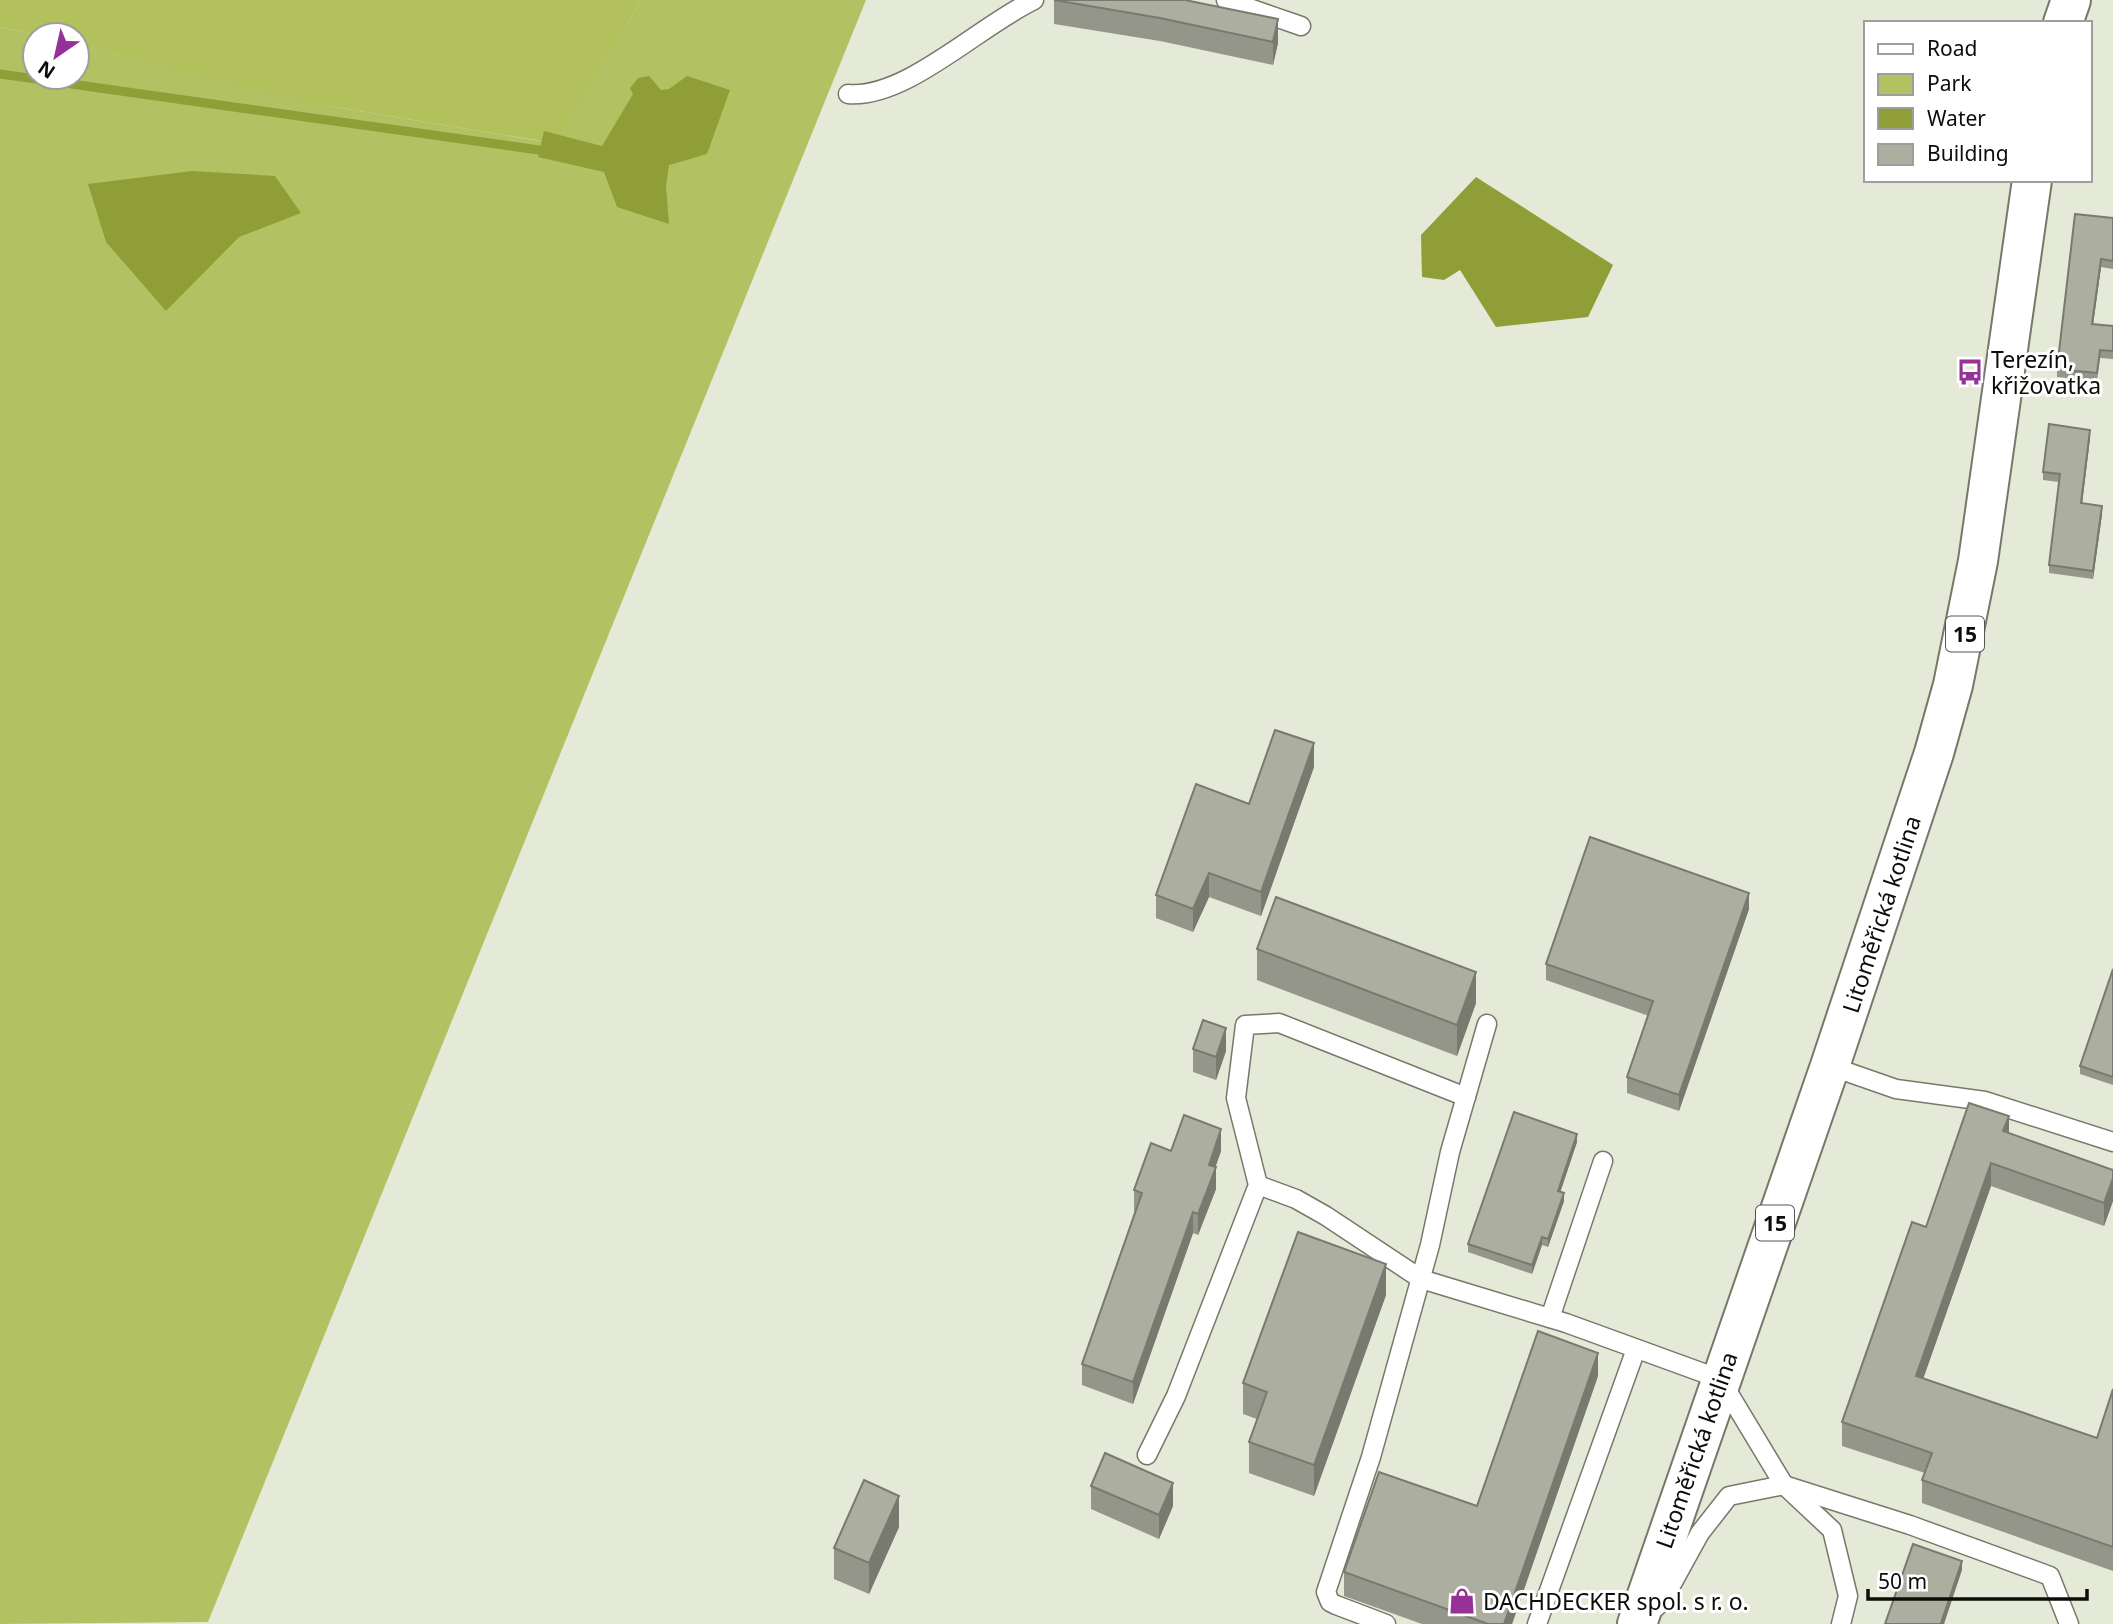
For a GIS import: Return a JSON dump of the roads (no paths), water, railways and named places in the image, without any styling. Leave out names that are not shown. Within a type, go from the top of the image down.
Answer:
[{"type":"main road","points":[[2064,21],[2071,0]]},
{"type":"main road","name":"Litoměřická kotlina","points":[[1638,1622],[1830,1066],[1954,685],[1982,534],[2032,182]]},
{"type":"lane","points":[[848,94],[866,96],[904,83],[1003,14],[1034,0]]},
{"type":"lane","points":[[1226,0],[1301,26]]},
{"type":"lane","points":[[1147,1455],[1176,1396],[1258,1185],[1236,1098],[1245,1025],[1279,1023],[1466,1097]]},
{"type":"lane","points":[[1386,1624],[1330,1602],[1326,1592],[1371,1457],[1421,1279],[1487,1024]]},
{"type":"lane","points":[[1830,1066],[1896,1089],[1984,1101],[2113,1142]]},
{"type":"lane","points":[[1550,1318],[1603,1161]]},
{"type":"lane","points":[[1258,1185],[1296,1199],[1326,1216],[1421,1279],[1550,1318],[1720,1379],[1784,1485],[1832,1530],[1848,1596],[1841,1624]]},
{"type":"lane","points":[[1536,1624],[1636,1349]]},
{"type":"lane","points":[[1638,1622],[1662,1602],[1700,1533],[1730,1496],[1784,1485],[1910,1525],[2050,1576],[2070,1624]]},
{"type":"water","points":[[649,76],[661,90],[669,89],[687,76],[730,90],[707,154],[669,165],[666,186],[669,224],[617,207],[604,172],[538,157],[544,131],[602,146],[633,94],[630,88],[638,78]]},
{"type":"water","points":[[192,171],[275,176],[301,213],[239,237],[166,311],[106,242],[88,184]]},
{"type":"water","points":[[1476,177],[1613,265],[1588,317],[1496,327],[1460,270],[1444,280],[1422,277],[1421,235]]},
{"type":"waterway","points":[[0,74],[539,150]]},
{"type":"place","name":"Terezín, křižovatka","points":[[1970,372]]},
{"type":"place","name":"DACHDECKER spol. s r. o.","points":[[1462,1601]]}]
